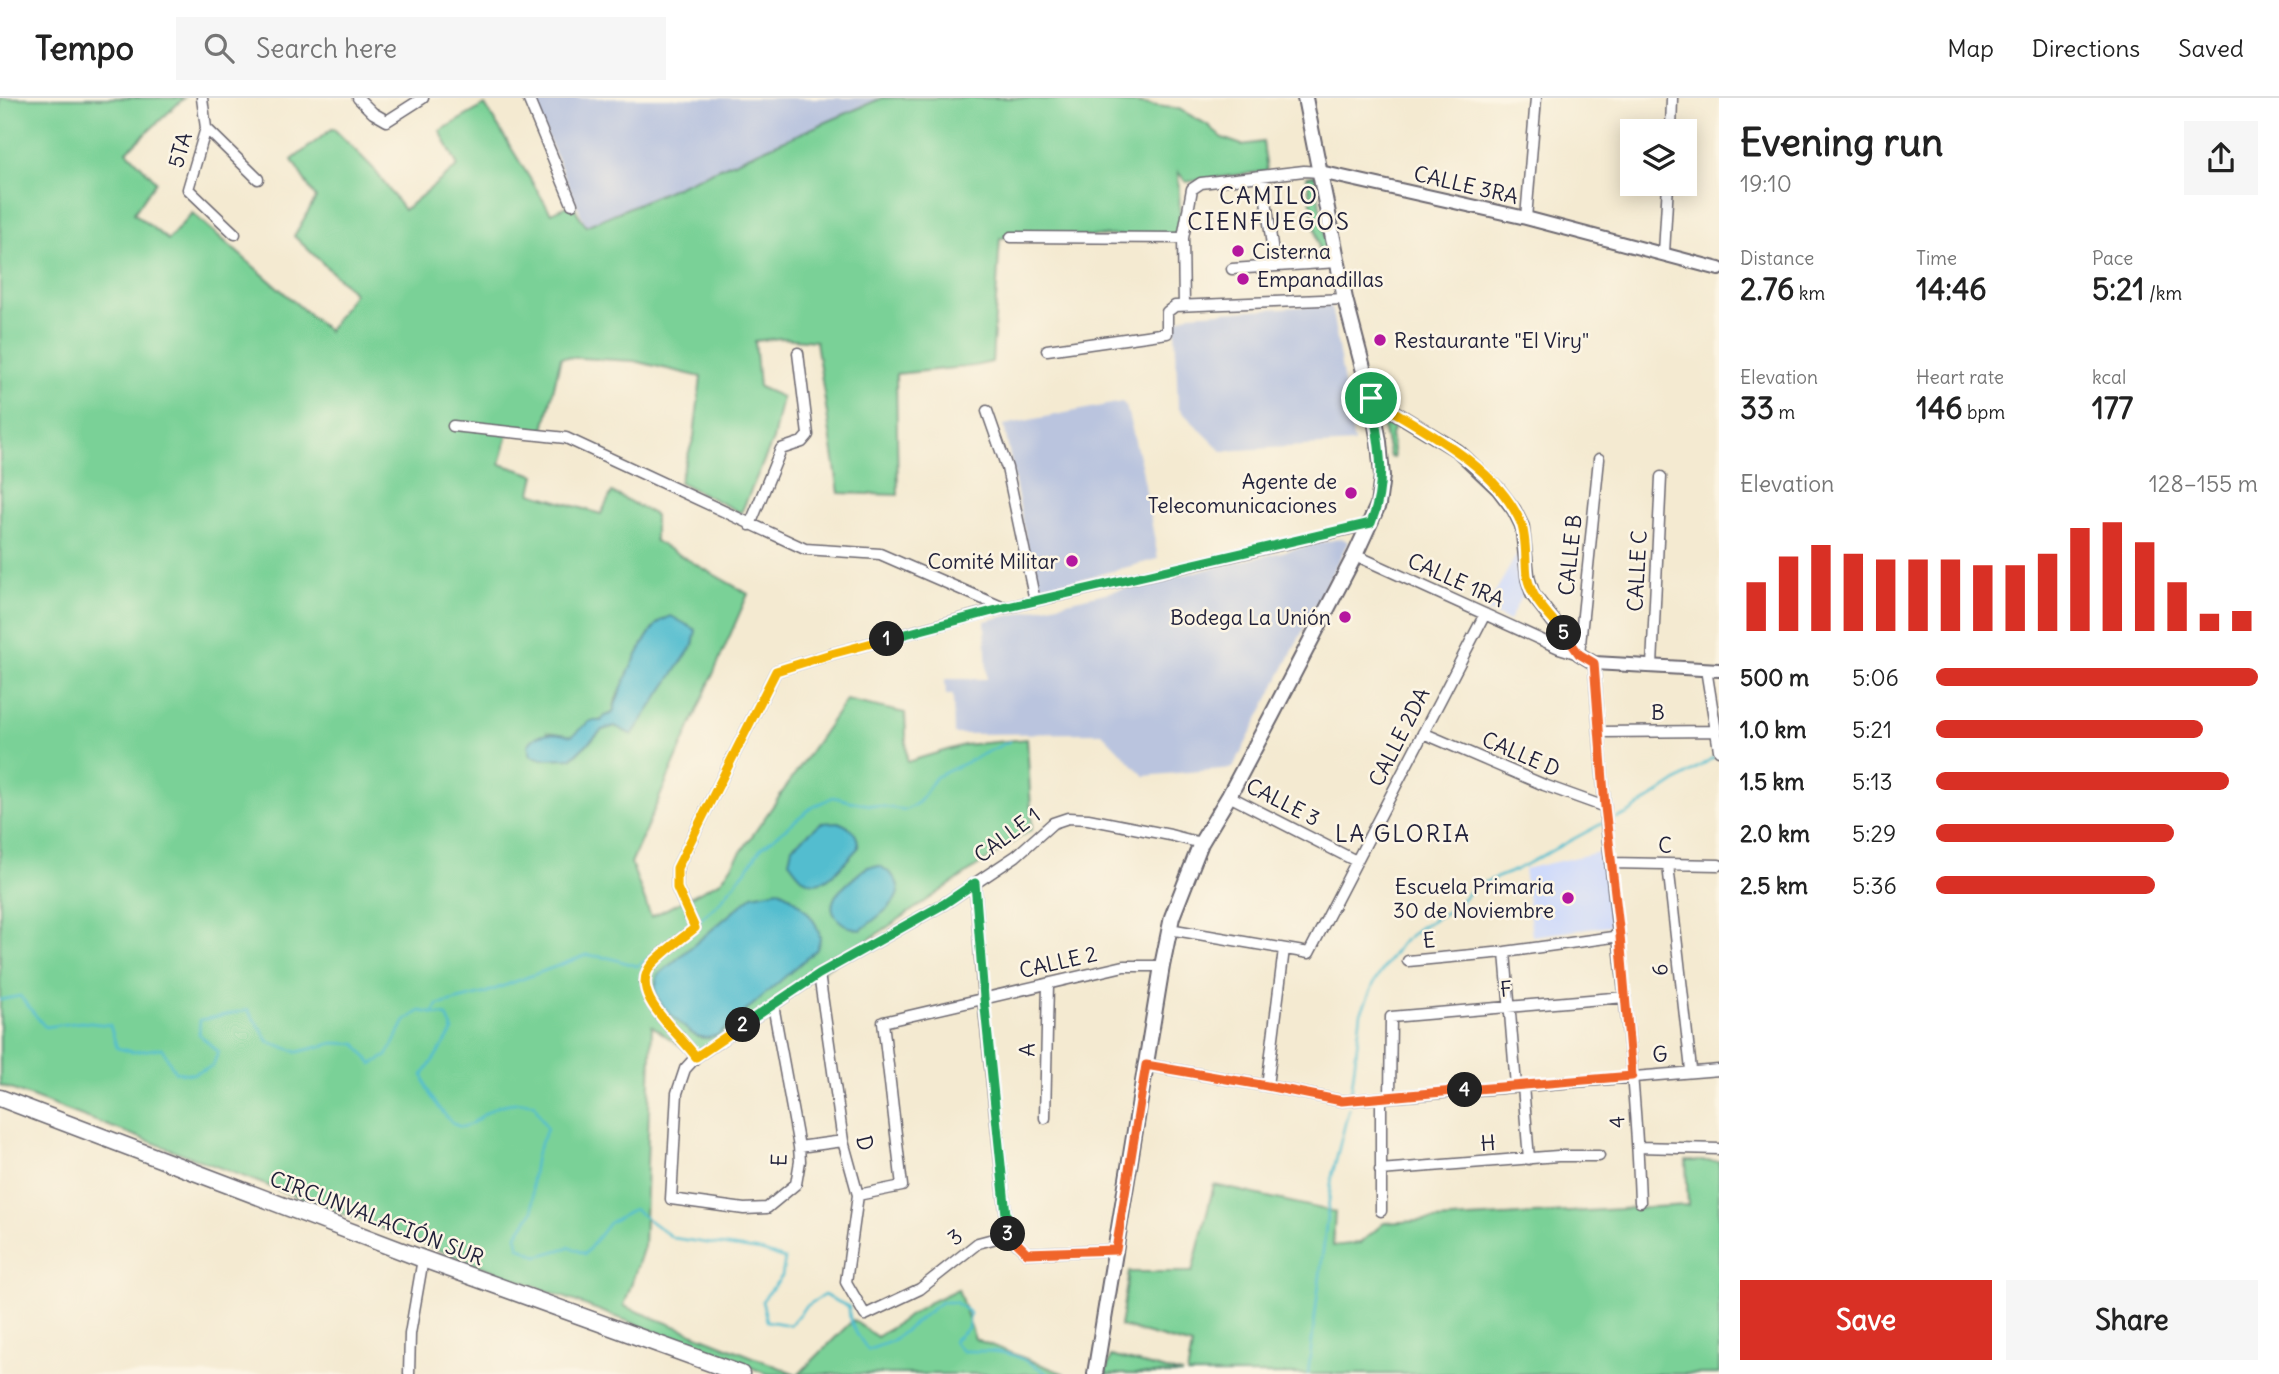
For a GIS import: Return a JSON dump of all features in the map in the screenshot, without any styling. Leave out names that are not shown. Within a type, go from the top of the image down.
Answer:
[{"type":"main road","points":[[1095,1374],[1169,929],[1201,843],[1230,796],[1355,555],[1378,505],[1382,476],[1379,442],[1371,398],[1345,299],[1305,98]]},
{"type":"main road","name":"CIRCUNVALACIÓN SUR","points":[[0,1098],[423,1259],[741,1374]]},
{"type":"street","name":"5TA","points":[[201,98],[206,128],[188,189],[235,234]]},
{"type":"street","points":[[358,98],[373,113],[387,121],[423,98]]},
{"type":"street","points":[[528,98],[572,204]]},
{"type":"street","points":[[1526,218],[1536,98]]},
{"type":"street","points":[[1671,119],[1672,98]]},
{"type":"street","points":[[206,128],[258,179]]},
{"type":"street","name":"CALLE 3RA","points":[[1183,238],[1192,189],[1201,183],[1304,171],[1320,172],[1526,218],[1719,269]]},
{"type":"street","points":[[1263,176],[1273,254]]},
{"type":"street","points":[[1664,253],[1667,196]]},
{"type":"street","points":[[1011,237],[1183,238],[1184,306]]},
{"type":"street","points":[[1233,269],[1338,262]]},
{"type":"street","points":[[1047,349],[1167,333],[1169,308],[1345,299]]},
{"type":"street","points":[[750,525],[781,449],[802,442],[808,435],[799,353]]},
{"type":"street","points":[[1371,398],[1458,452],[1498,489],[1522,526],[1528,579],[1533,595],[1579,654],[1594,663],[1713,670],[1719,750]]},
{"type":"street","points":[[987,411],[1007,468],[1035,601]]},
{"type":"street","points":[[453,426],[566,438],[805,549],[880,554],[1004,608]]},
{"type":"street","name":"CALLE B","points":[[1579,654],[1599,459]]},
{"type":"street","name":"CALLE C","points":[[1651,666],[1661,477]]},
{"type":"street","points":[[696,1057],[653,1006],[643,984],[645,974],[695,928],[677,888],[677,868],[776,671],[1004,608],[1371,523]]},
{"type":"street","name":"CALLE 1RA","points":[[1355,555],[1559,648],[1579,654]]},
{"type":"street","name":"CALLE 2DA","points":[[1284,949],[1309,953],[1485,614]]},
{"type":"street","name":"4","points":[[1594,663],[1610,863],[1620,936],[1632,1076],[1640,1202]]},
{"type":"street","name":"B","points":[[1600,732],[1717,731]]},
{"type":"street","name":"CALLE D","points":[[1423,733],[1544,785],[1605,807]]},
{"type":"street","name":"CALLE 3","points":[[1230,796],[1356,862]]},
{"type":"street","name":"CALLE 1","points":[[671,1199],[677,1093],[685,1069],[696,1057],[819,974],[944,904],[1016,856],[1053,823],[1068,818],[1130,827],[1201,843]]},
{"type":"street","name":"C","points":[[1610,863],[1719,865]]},
{"type":"street","name":"6","points":[[1668,865],[1691,1070]]},
{"type":"street","points":[[975,883],[1008,1235],[1027,1253],[1116,1250]]},
{"type":"street","points":[[1169,929],[1284,949],[1267,1086]]},
{"type":"street","name":"E","points":[[1408,961],[1505,952],[1620,936]]},
{"type":"street","points":[[1505,952],[1509,1008],[1529,1159]]},
{"type":"street","name":"CALLE 2","points":[[858,1195],[902,1186],[883,1022],[1124,966],[1162,966]]},
{"type":"street","name":"D","points":[[819,974],[843,1141],[858,1195],[846,1282],[865,1315]]},
{"type":"street","name":"A","points":[[1045,1118],[1048,984]]},
{"type":"street","name":"F","points":[[1386,1097],[1391,1017],[1625,997]]},
{"type":"street","name":"E","points":[[671,1199],[744,1209],[767,1208],[796,1184],[800,1161],[799,1147],[773,1005]]},
{"type":"street","name":"G","points":[[1146,1065],[1342,1101],[1691,1070],[1719,1070]]},
{"type":"street","points":[[1381,1211],[1380,1170],[1386,1097]]},
{"type":"street","points":[[799,1147],[843,1141]]},
{"type":"street","points":[[1638,1147],[1719,1149]]},
{"type":"street","name":"H","points":[[1380,1170],[1599,1156]]},
{"type":"street","name":"3","points":[[865,1315],[920,1289],[978,1243],[1008,1235]]},
{"type":"street","points":[[409,1374],[410,1334],[423,1259]]},
{"type":"shaded area","points":[[531,98],[882,98],[586,226]]},
{"type":"shaded area","points":[[1331,305],[1354,443],[1222,451],[1178,408],[1175,322],[1190,314]]},
{"type":"shaded area","points":[[1122,402],[1126,406],[1142,469],[1158,559],[1036,591],[1004,425]]},
{"type":"shaded area","points":[[1342,538],[1348,542],[1233,768],[1144,776],[1102,733],[954,734],[953,695],[946,695],[945,679],[987,679],[985,621]]},
{"type":"shaded area","points":[[1517,554],[1525,589],[1509,621],[1485,610]]},
{"type":"shaded area","name":"Escuela Primaria 30 de Noviembre","points":[[1604,851],[1610,926],[1532,936],[1524,869]]},
{"type":"green space","points":[[0,98],[184,98],[127,151],[156,181],[134,213],[168,240],[192,213],[328,331],[354,293],[294,236],[316,198],[292,160],[333,128],[373,168],[404,210],[458,166],[440,131],[485,105],[551,213],[572,204],[586,226],[882,98],[1017,98],[1136,103],[1179,109],[1208,125],[1222,138],[1242,145],[1263,142],[1267,171],[1186,182],[1178,172],[1181,234],[1000,238],[992,362],[896,374],[898,495],[839,493],[816,341],[781,338],[755,341],[759,387],[782,397],[773,440],[741,513],[679,482],[694,437],[701,377],[634,361],[561,357],[544,430],[508,434],[500,464],[535,475],[531,493],[601,514],[612,492],[655,515],[655,541],[748,594],[631,863],[651,917],[721,881],[846,700],[905,713],[907,762],[964,745],[1027,739],[1032,829],[696,1057],[652,1026],[644,1246],[624,1306],[796,1374],[768,1374],[0,1085]],"holes":[[[650,633],[616,726],[602,730],[572,758],[548,732],[572,736],[613,713],[616,699]],[[658,975],[708,1038],[698,1037],[690,1032],[656,995]]]},
{"type":"green space","points":[[1315,175],[1329,262],[1321,262],[1307,177]]},
{"type":"green space","points":[[1379,410],[1396,421],[1391,435],[1394,458],[1390,457]]},
{"type":"green space","points":[[1686,1161],[1719,1161],[1719,1374],[1187,1374],[1192,1346],[1120,1326],[1129,1272],[1192,1272],[1214,1185],[1335,1212],[1333,1246],[1360,1243],[1384,1223],[1688,1205]]},
{"type":"green space","points":[[958,1289],[975,1339],[1065,1374],[799,1374],[853,1320],[877,1337],[928,1303]]},
{"type":"green space","points":[[1111,1356],[1182,1374],[1105,1374]]},
{"type":"water","points":[[671,616],[696,630],[693,645],[632,735],[615,726],[602,730],[572,758],[543,759],[531,756],[528,745],[537,736],[548,733],[572,736],[590,721],[601,721],[613,713],[625,680],[645,642],[657,624]]},
{"type":"water","points":[[838,822],[853,832],[858,848],[826,879],[812,883],[804,879],[789,861],[792,847],[821,823]]},
{"type":"water","points":[[880,866],[892,875],[898,884],[894,900],[861,930],[849,927],[835,915],[835,897],[865,869]]},
{"type":"water","points":[[779,890],[811,916],[819,931],[817,949],[718,1035],[703,1037],[693,1034],[659,1001],[655,989],[658,975],[753,895]]},
{"type":"waterway","points":[[697,922],[718,904],[760,849],[811,808],[833,797],[906,810],[919,802],[936,777],[1010,741]]},
{"type":"waterway","points":[[1617,818],[1714,757]]},
{"type":"waterway","points":[[1351,1094],[1361,1013],[1375,981],[1400,944],[1419,928],[1457,906],[1473,887],[1516,870],[1603,823]]},
{"type":"waterway","points":[[433,1014],[438,1005],[482,994],[587,955],[637,966],[656,954]]},
{"type":"waterway","points":[[0,1000],[20,996],[45,1027],[81,1022],[110,1025],[117,1048],[133,1052],[162,1048],[175,1072],[192,1074],[213,1066],[218,1052],[199,1034],[200,1020],[248,1010],[269,1042],[298,1052],[334,1043],[356,1044],[372,1064],[387,1056],[405,1021],[420,1011],[447,1016],[453,1031],[423,1075],[430,1094],[441,1110],[461,1127],[501,1106],[529,1103],[534,1104],[547,1129],[536,1155],[532,1180],[533,1211],[517,1235],[519,1247],[538,1256],[570,1247],[585,1254],[609,1223],[634,1209],[673,1238],[761,1251],[785,1259],[782,1276],[762,1301],[767,1321],[790,1325],[805,1307],[824,1295],[849,1307],[852,1325],[868,1350],[892,1341],[941,1302],[955,1302],[970,1313],[968,1328],[953,1341],[962,1351],[1007,1353],[1048,1374]]},
{"type":"waterway","points":[[1308,1374],[1332,1176],[1349,1108]]},
{"type":"place","name":"Cisterna","points":[[1238,251]]},
{"type":"place","name":"Empanadillas","points":[[1243,279]]},
{"type":"place","name":"Restaurante \"El Viry\"","points":[[1380,340]]},
{"type":"place","name":"Agente de Telecomunicaciones","points":[[1351,493]]},
{"type":"place","name":"Comité Militar","points":[[1072,561]]},
{"type":"place","name":"Bodega La Unión","points":[[1345,617]]},
{"type":"place","name":"Escuela Primaria 30 de Noviembre","points":[[1568,898]]},
{"type":"district","name":"CAMILO CIENFUEGOS","points":[[1269,208]]},
{"type":"district","name":"LA GLORIA","points":[[1403,833]]},
{"type":"route","points":[[1371,398],[1458,452],[1498,489],[1522,526],[1528,579],[1533,595],[1579,654],[1594,663],[1610,863],[1620,936],[1632,1076],[1342,1101],[1146,1065],[1116,1250],[1027,1253],[1008,1235],[975,883],[944,904],[819,974],[696,1057],[653,1006],[643,984],[645,974],[695,928],[677,888],[677,868],[776,671],[988,612],[1371,523],[1378,505],[1382,476],[1371,398]]}]
